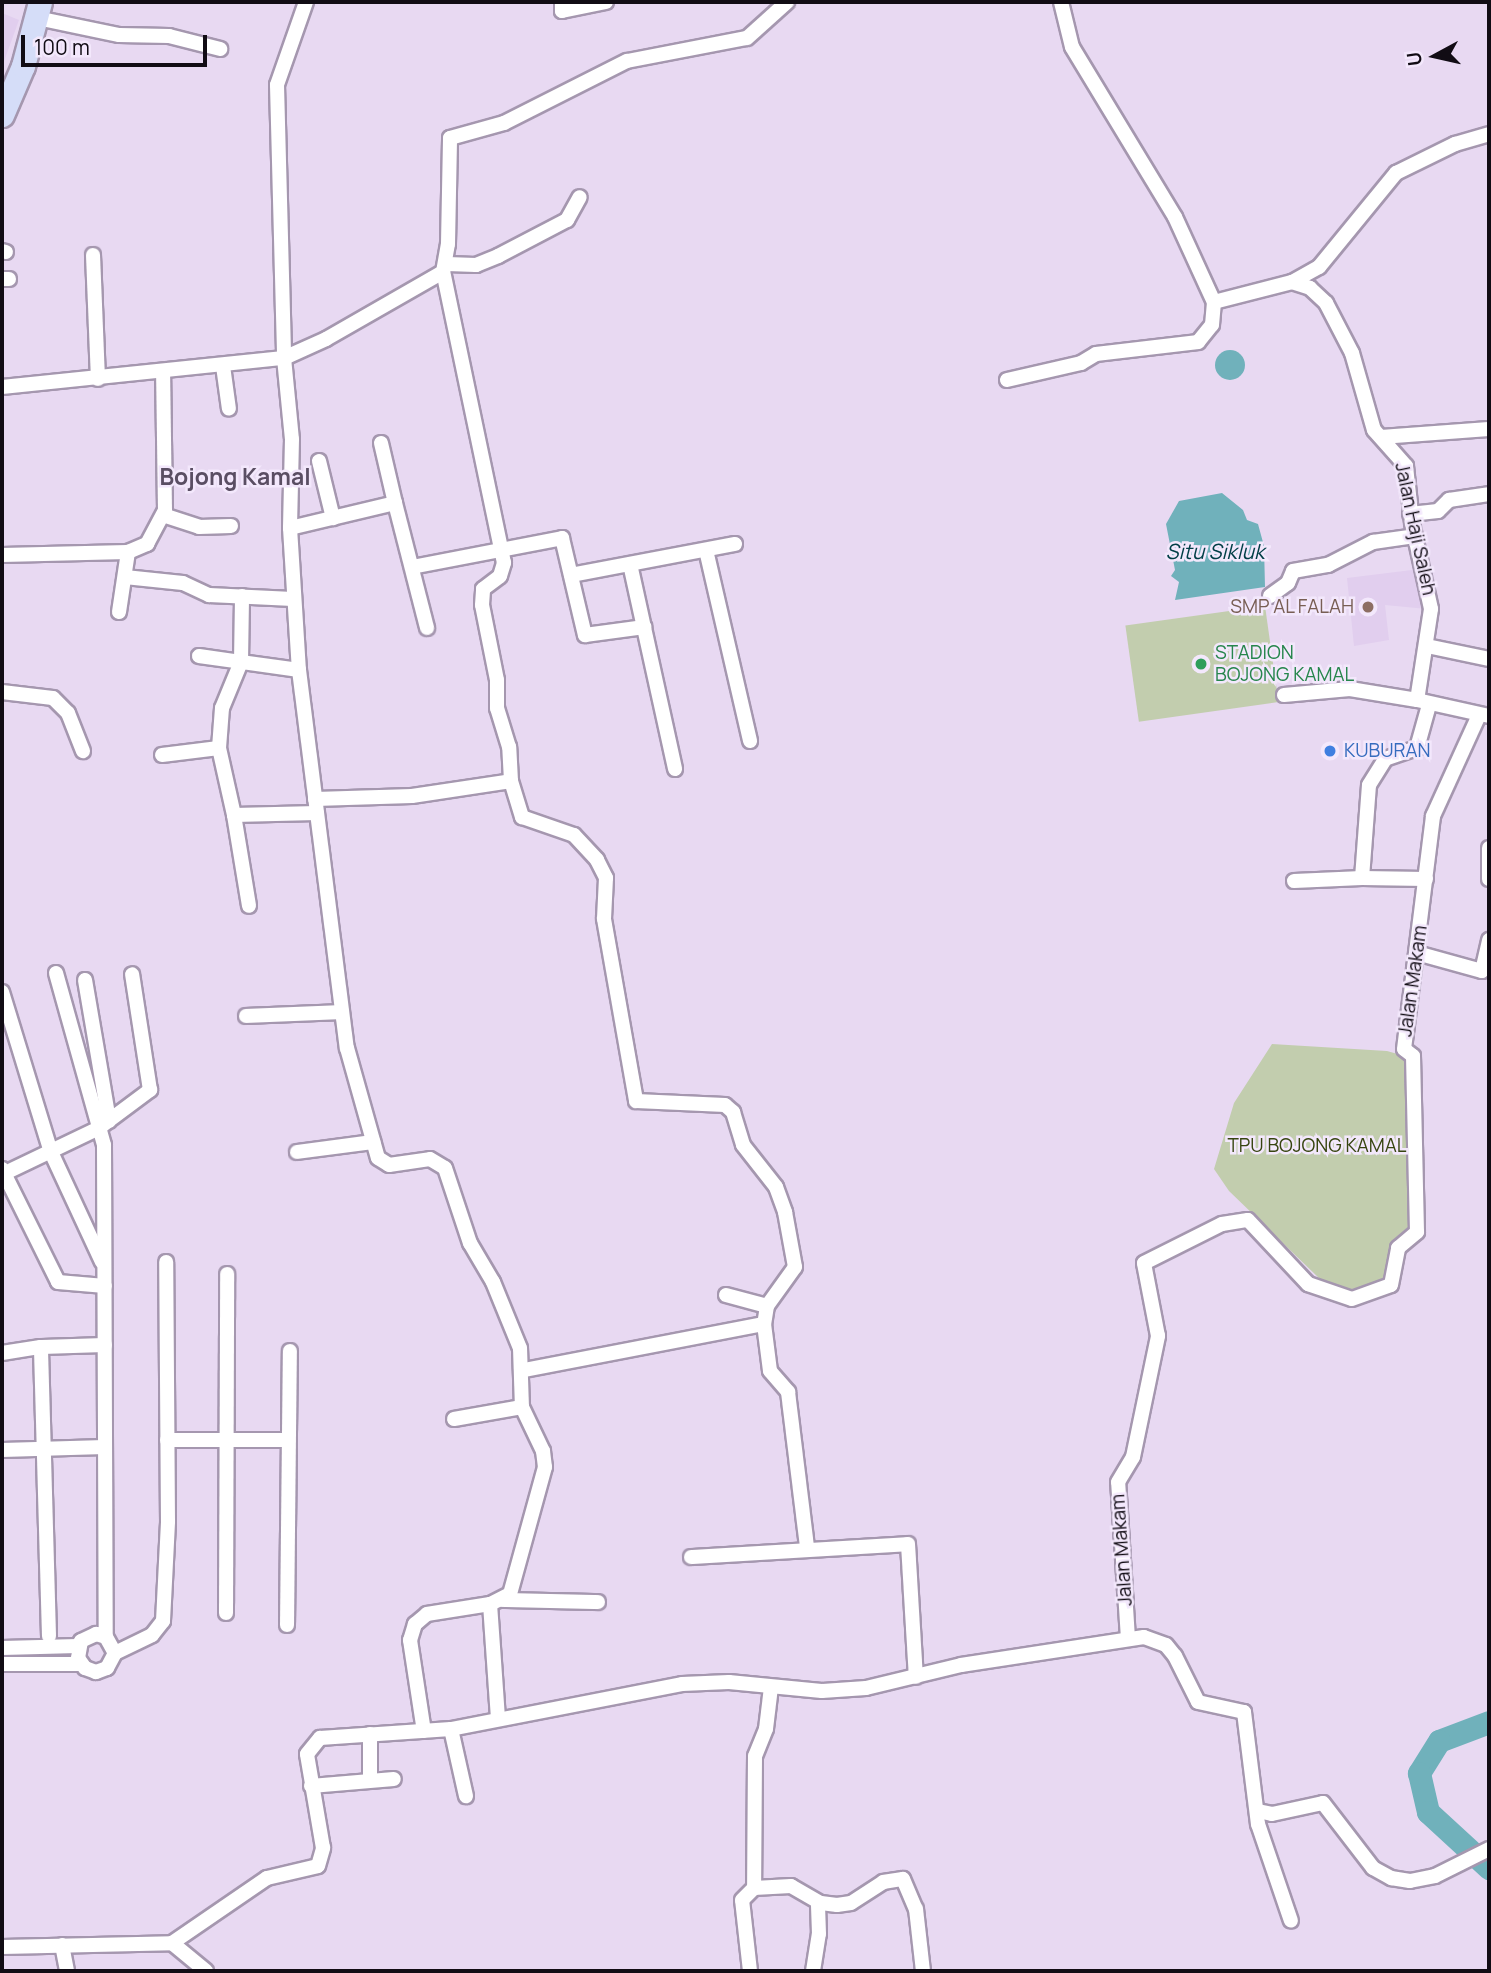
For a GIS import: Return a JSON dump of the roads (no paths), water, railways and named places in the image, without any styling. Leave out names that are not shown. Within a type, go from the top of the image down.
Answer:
[{"type":"main road","points":[[2,115],[39,10]]},
{"type":"street","points":[[306,2],[277,85],[284,358],[292,439],[290,528],[299,670],[342,1012],[373,1142],[379,1158],[389,1165],[430,1159],[445,1168],[470,1243],[508,1317],[524,1370],[522,1407],[543,1451],[545,1467],[514,1587],[496,1602]]},
{"type":"street","points":[[562,2],[562,11],[606,2]]},
{"type":"street","points":[[787,2],[747,38],[627,61],[504,123],[450,138],[445,268],[504,571],[483,589],[482,606],[497,680],[497,708],[509,747],[511,781],[522,817],[574,835],[597,860],[606,878],[604,919],[636,1101],[725,1105],[733,1112],[743,1145],[776,1187],[791,1233],[795,1267],[768,1306],[764,1324],[770,1371],[788,1392],[807,1547]]},
{"type":"street","points":[[1007,380],[1081,363],[1096,354],[1198,342],[1212,325],[1214,302],[1175,217],[1072,47],[1061,2]]},
{"type":"street","points":[[39,10],[119,35],[169,36],[220,49]]},
{"type":"street","points":[[1214,302],[1292,282],[1327,261],[1396,173],[1455,144],[1489,134]]},
{"type":"street","points":[[2,387],[163,373],[284,358],[445,268],[476,264],[498,256],[567,220],[580,197]]},
{"type":"street","points":[[93,255],[98,379]]},
{"type":"street","name":"Jalan Haji Saleh","points":[[1292,282],[1310,288],[1326,303],[1352,353],[1371,424],[1406,466],[1410,514],[1432,609],[1417,748],[1385,759],[1369,785],[1362,878]]},
{"type":"street","points":[[223,366],[229,410]]},
{"type":"street","points":[[2,555],[128,552],[147,544],[163,515],[168,481],[163,373]]},
{"type":"street","points":[[1381,436],[1489,429]]},
{"type":"street","points":[[381,443],[427,628]]},
{"type":"street","points":[[319,461],[333,518]]},
{"type":"street","points":[[1410,514],[1438,511],[1449,500],[1489,494]]},
{"type":"street","points":[[290,528],[395,503]]},
{"type":"street","points":[[163,515],[199,527],[231,526]]},
{"type":"street","points":[[1270,596],[1288,583],[1293,570],[1328,565],[1373,542],[1415,537]]},
{"type":"street","points":[[412,567],[562,538],[585,635],[644,626]]},
{"type":"street","points":[[571,575],[735,544]]},
{"type":"street","points":[[706,550],[750,741]]},
{"type":"street","points":[[120,612],[128,552]]},
{"type":"street","points":[[630,564],[675,769]]},
{"type":"street","points":[[125,577],[183,583],[209,595],[293,599]]},
{"type":"street","points":[[242,596],[241,662],[222,708],[219,748],[234,814],[249,906]]},
{"type":"street","points":[[1427,646],[1489,659]]},
{"type":"street","points":[[199,656],[299,670]]},
{"type":"street","points":[[1284,695],[1350,689],[1484,716]]},
{"type":"street","points":[[2,692],[52,698],[68,713],[83,751]]},
{"type":"street","name":"Jalan Makam","points":[[1128,1639],[1118,1482],[1133,1457],[1158,1336],[1144,1264],[1222,1224],[1248,1220],[1308,1284],[1352,1299],[1391,1285],[1398,1248],[1417,1233],[1413,1056],[1404,1049],[1433,816],[1484,716]]},
{"type":"street","points":[[162,755],[219,748]]},
{"type":"street","points":[[234,814],[412,796],[511,781]]},
{"type":"street","points":[[1489,848],[1489,877]]},
{"type":"street","points":[[1294,881],[1426,879]]},
{"type":"street","points":[[1424,955],[1482,971],[1489,940]]},
{"type":"street","points":[[56,974],[104,1125]]},
{"type":"street","points":[[105,1286],[58,1282],[3,1172],[51,1152],[104,1125],[150,1090],[132,974]]},
{"type":"street","points":[[2,1664],[80,1664],[90,1671],[102,1671],[112,1664],[115,1653],[106,1637],[104,1125],[85,980]]},
{"type":"street","points":[[2,992],[51,1152],[104,1267]]},
{"type":"street","points":[[246,1016],[342,1012]]},
{"type":"street","points":[[297,1152],[373,1142]]},
{"type":"street","points":[[115,1653],[152,1635],[163,1621],[167,1440],[166,1262]]},
{"type":"street","points":[[226,1613],[229,1439],[227,1274]]},
{"type":"street","points":[[726,1295],[768,1306]]},
{"type":"street","points":[[524,1370],[764,1324]]},
{"type":"street","points":[[2,1353],[41,1347],[105,1345]]},
{"type":"street","points":[[41,1347],[49,1636]]},
{"type":"street","points":[[287,1625],[290,1351]]},
{"type":"street","points":[[454,1419],[522,1407]]},
{"type":"street","points":[[167,1440],[288,1440]]},
{"type":"street","points":[[2,1450],[105,1447]]},
{"type":"street","points":[[691,1557],[807,1547],[908,1544],[916,1677]]},
{"type":"street","points":[[496,1602],[498,1719]]},
{"type":"street","points":[[424,1731],[410,1640],[415,1624],[427,1614],[496,1602],[598,1602]]},
{"type":"street","points":[[2,1648],[78,1646],[90,1635],[106,1637]]},
{"type":"street","points":[[2,1947],[172,1943],[256,1884],[321,1863],[323,1848],[307,1754],[316,1741],[370,1734],[451,1729],[682,1684],[866,1688],[961,1665],[1071,1651],[1144,1637],[1166,1645],[1198,1702],[1244,1712],[1262,1845],[1291,1921]]},
{"type":"street","points":[[78,1646],[80,1664]]},
{"type":"street","points":[[754,1888],[755,1756],[766,1729],[771,1687]]},
{"type":"street","points":[[451,1729],[466,1796]]},
{"type":"street","points":[[370,1734],[370,1777]]},
{"type":"street","points":[[311,1786],[370,1777],[394,1779]]},
{"type":"street","points":[[1258,1811],[1272,1814],[1324,1803],[1373,1868],[1391,1878],[1425,1879],[1488,1849]]},
{"type":"street","points":[[750,1971],[741,1900],[746,1891],[791,1886],[817,1902],[851,1903],[883,1882],[903,1879],[916,1909],[923,1971]]},
{"type":"street","points":[[813,1971],[819,1934],[817,1902]]},
{"type":"street","points":[[172,1943],[206,1971]]},
{"type":"street","points":[[62,1945],[67,1971]]},
{"type":"water","points":[[1230,350],[1241,354],[1245,365],[1241,376],[1230,380],[1219,376],[1215,365],[1219,354]]},
{"type":"water","name":"Situ Sikluk","points":[[1222,493],[1243,510],[1247,520],[1258,524],[1264,546],[1265,587],[1175,600],[1179,582],[1171,576],[1175,570],[1166,524],[1179,501]]},
{"type":"waterway","points":[[1489,1722],[1439,1741],[1419,1773],[1428,1812],[1489,1868]]},
{"type":"place","name":"SMP AL FALAH","points":[[1368,607]]},
{"type":"place","name":"STADION BOJONG KAMAL","points":[[1201,664]]},
{"type":"place","name":"KUBURAN","points":[[1330,751]]},
{"type":"district","name":"Bojong Kamal","points":[[235,476]]},
{"type":"park label","name":"TPU BOJONG KAMAL","points":[[1317,1146]]}]
